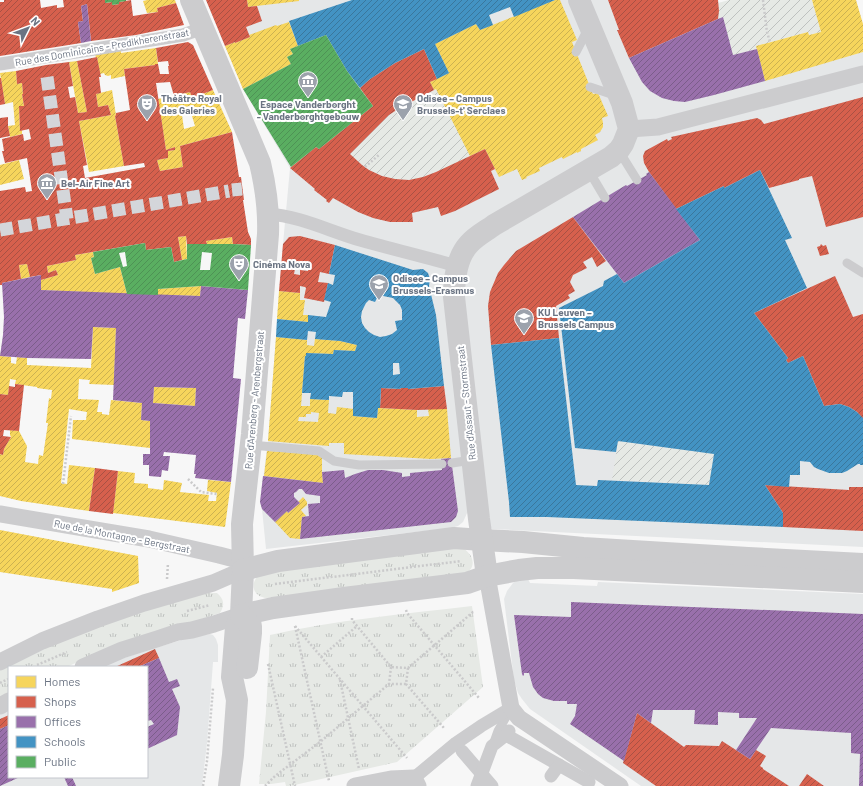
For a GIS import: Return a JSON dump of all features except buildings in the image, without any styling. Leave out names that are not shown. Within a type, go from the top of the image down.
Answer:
[{"type":"street","name":"Rue d'Arenberg - Arenbergstraat","points":[[191,0],[260,163],[265,185],[268,214],[268,234],[251,445],[242,524],[243,565],[241,616]]},
{"type":"street","points":[[579,0],[620,97],[629,129],[619,150]]},
{"type":"street","name":"Rue des Dominicains - Predikherenstraat","points":[[0,64],[45,61],[183,35],[203,28]]},
{"type":"street","points":[[629,129],[658,127],[863,74]]},
{"type":"street","name":"Rue d'Assaut - Stormstraat","points":[[487,576],[479,519],[462,461],[454,297],[457,266],[466,248],[476,238],[494,225],[589,171],[619,150]]},
{"type":"street","points":[[268,214],[279,214],[296,218],[359,240],[457,266]]},
{"type":"street","name":"Rue de la Montagne - Bergstraat","points":[[0,514],[149,539],[243,565]]},
{"type":"street","points":[[0,662],[42,641],[98,618],[213,583],[243,565],[454,538],[523,542],[607,550],[863,564]]},
{"type":"street","points":[[85,666],[122,650],[178,632],[192,630],[273,608],[438,586],[467,584],[487,576],[537,568],[574,568],[863,582]]},
{"type":"street","points":[[487,576],[511,708],[519,718],[620,786]]},
{"type":"street","points":[[229,786],[237,700],[246,681],[251,633],[251,626],[241,616]]},
{"type":"street","points":[[358,780],[391,779],[416,782],[456,743],[480,726],[511,708]]},
{"type":"street","points":[[479,780],[492,746],[507,733],[558,765],[589,782]]},
{"type":"street","points":[[462,751],[479,780],[492,786]]},
{"type":"street","points":[[551,776],[558,765]]},
{"type":"lane","points":[[576,52],[590,25]]},
{"type":"lane","points":[[590,87],[620,97]]},
{"type":"lane","points":[[619,150],[637,180]]},
{"type":"lane","points":[[589,171],[605,198]]},
{"type":"lane","points":[[847,263],[863,273]]},
{"type":"lane","points":[[251,445],[320,451],[334,461],[359,465],[442,464]]},
{"type":"lane","points":[[492,746],[498,731],[511,708]]},
{"type":"path","points":[[763,0],[770,42]]},
{"type":"path","points":[[365,167],[380,154]]},
{"type":"path","points":[[64,484],[71,416]]},
{"type":"path","points":[[188,479],[201,492],[217,494]]},
{"type":"path","points":[[459,554],[463,568]]},
{"type":"path","points":[[271,585],[461,561]]},
{"type":"path","points":[[167,579],[168,563]]},
{"type":"path","points":[[406,609],[407,613],[479,698]]},
{"type":"path","points":[[444,728],[406,684],[408,668],[473,612],[477,611]]},
{"type":"path","points":[[352,616],[352,620],[392,667],[408,668]]},
{"type":"path","points":[[329,781],[295,625],[407,758]]},
{"type":"path","points":[[321,657],[357,626]]},
{"type":"path","points":[[264,663],[269,664],[295,786]]},
{"type":"path","points":[[390,684],[392,667]]},
{"type":"path","points":[[340,679],[358,780]]},
{"type":"path","points":[[265,786],[275,776],[320,742],[390,684],[406,684]]},
{"type":"shaded area","points":[[206,0],[718,0],[719,11],[723,17],[733,55],[757,49],[765,80],[863,52],[863,547],[492,529],[467,513],[463,522],[458,526],[451,528],[266,549],[260,502],[268,441],[290,168],[243,89]]},
{"type":"shaded area","points":[[528,579],[530,583],[597,586],[598,582],[863,594],[863,786],[641,786],[530,709],[518,693],[514,680],[504,599],[507,591],[513,583],[518,580]]},
{"type":"shaded area","points":[[210,634],[216,639],[218,645],[218,662],[213,662],[202,786],[0,786],[0,713],[8,709],[8,778],[148,778],[148,666],[103,666],[191,637]]},
{"type":"green space","points":[[729,0],[812,0],[821,32],[809,35],[808,32],[756,46],[757,49],[733,55],[723,18],[718,19],[718,3]]},
{"type":"green space","points":[[436,89],[470,156],[435,174],[412,180],[402,180],[383,176],[374,172],[357,161],[350,154],[389,115]]},
{"type":"green space","points":[[618,441],[714,454],[709,485],[612,480]]},
{"type":"green space","points":[[461,547],[467,551],[473,563],[470,570],[465,574],[267,598],[258,595],[254,588],[255,581],[261,573]]},
{"type":"green space","points":[[197,593],[217,593],[223,602],[223,607],[220,613],[86,658],[69,666],[8,666],[8,695],[0,699],[0,668],[76,633]]},
{"type":"green space","points":[[472,606],[483,687],[397,762],[290,786],[286,786],[285,782],[259,784],[266,712],[270,635],[345,621]]},
{"type":"tunnel","points":[[47,77],[67,219]]},
{"type":"tunnel","points":[[232,190],[242,189]]},
{"type":"tunnel","points":[[0,230],[229,191]]},
{"type":"place","name":"Espace Vanderborght - Vanderborghtgebouw","points":[[308,98]]},
{"type":"place","name":"Théâtre Royal des Galeries","points":[[147,121]]},
{"type":"place","name":"Odisee – Campus Brussels-t' Serclaes","points":[[403,121]]},
{"type":"place","name":"Bel-Air Fine Art","points":[[47,200]]},
{"type":"place","name":"Cinéma Nova","points":[[239,281]]},
{"type":"place","name":"Odisee – Campus Brussels-Erasmus","points":[[379,301]]},
{"type":"place","name":"KU Leuven – Brussels Campus","points":[[524,335]]}]
